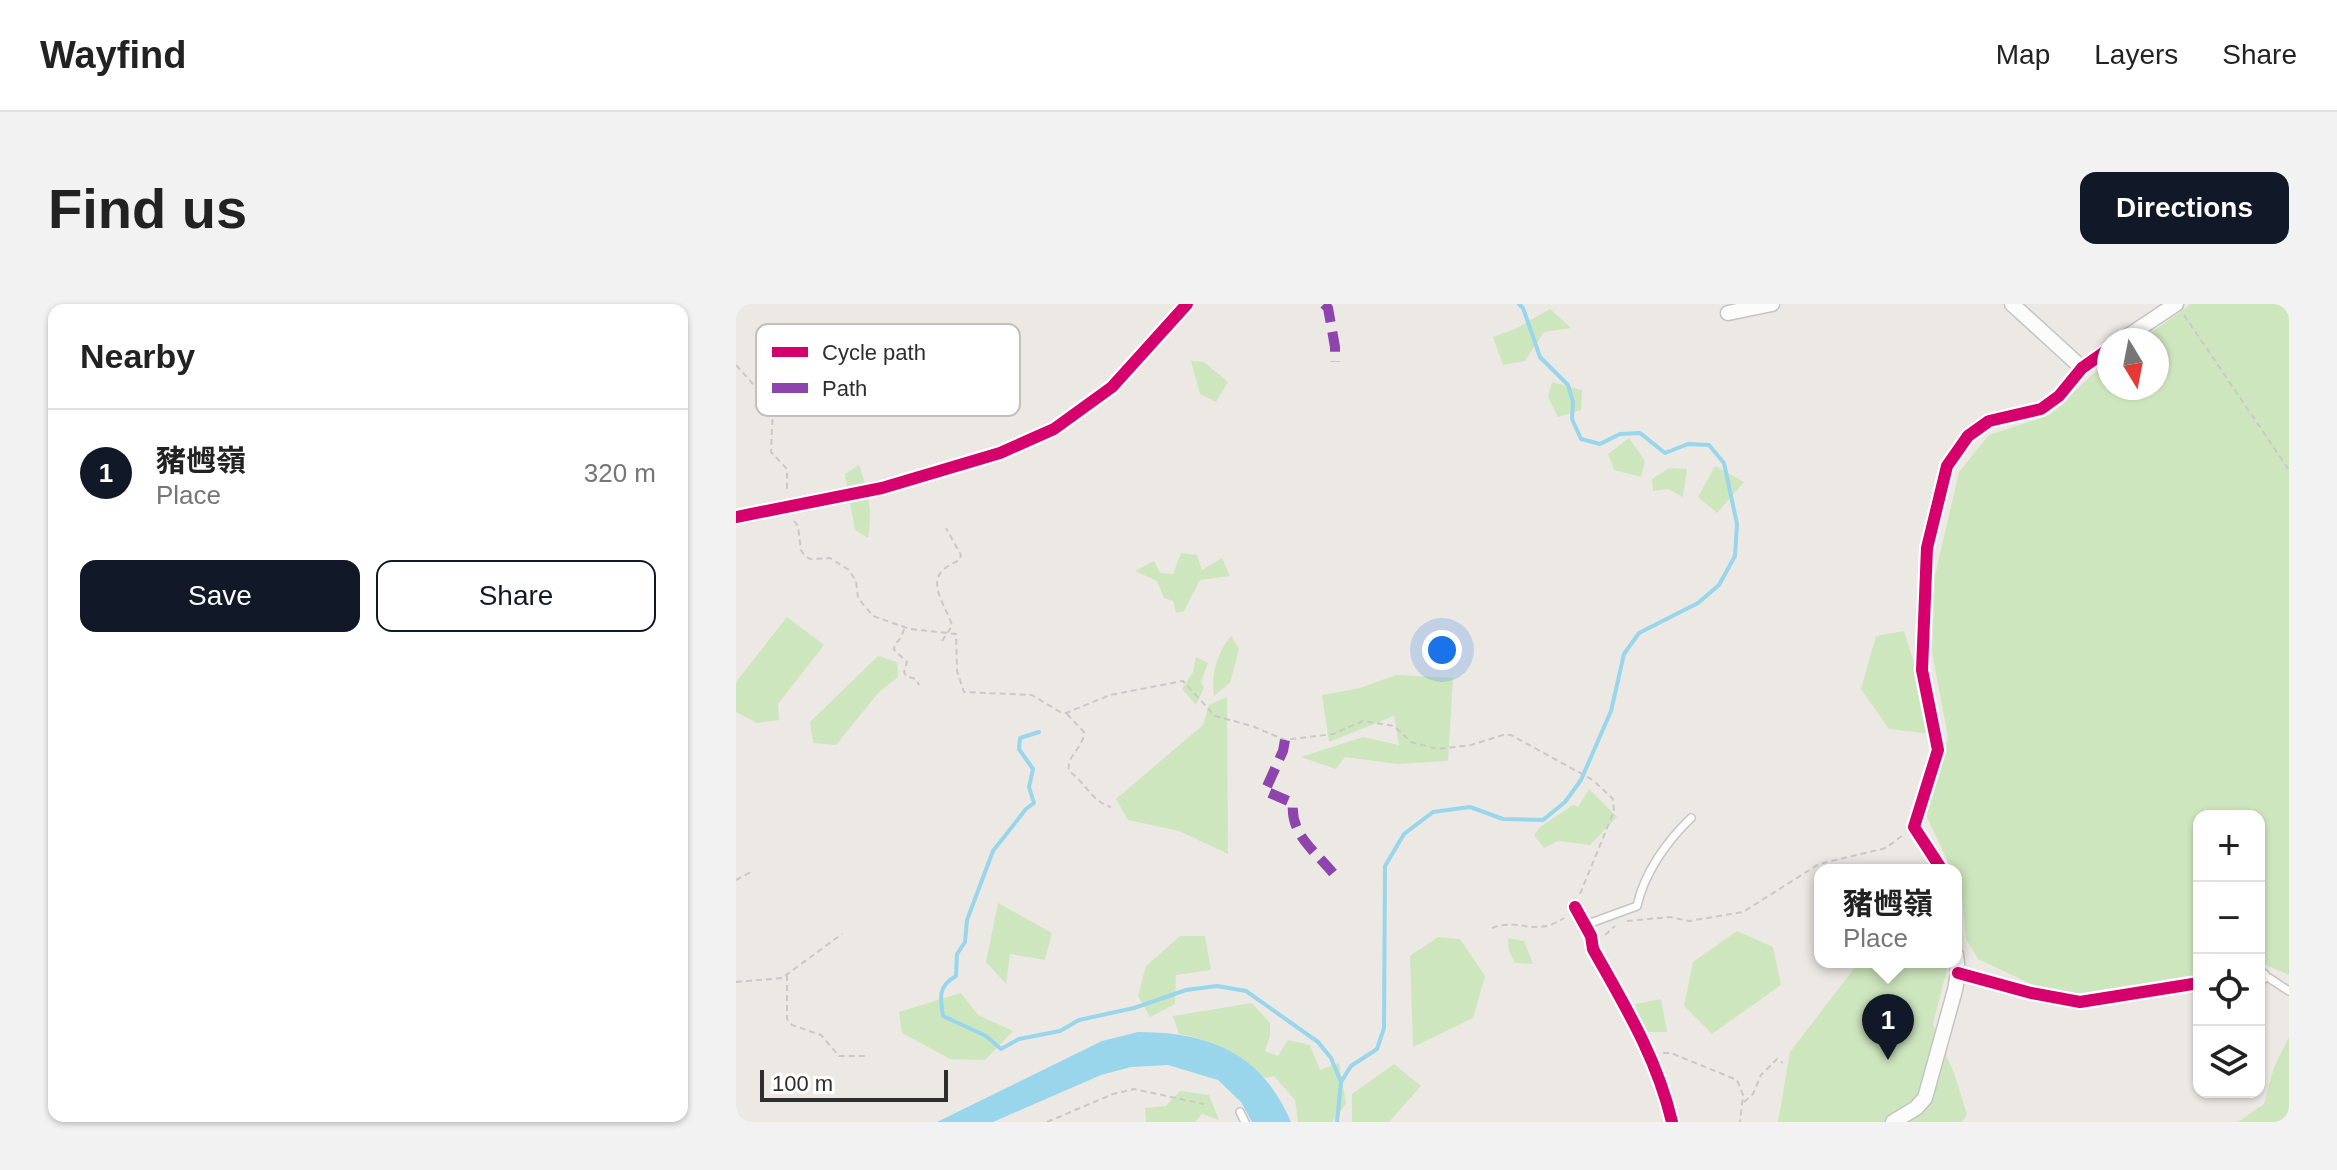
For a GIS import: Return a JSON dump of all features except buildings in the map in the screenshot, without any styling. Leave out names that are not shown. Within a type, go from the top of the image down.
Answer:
[{"type":"street","points":[[736,517],[894,484],[1000,453],[1054,429],[1112,387],[1187,304]]},
{"type":"street","points":[[1728,313],[1772,304]]},
{"type":"street","points":[[2012,304],[2082,368]]},
{"type":"street","points":[[2140,328],[2176,304]]},
{"type":"street","points":[[1938,864],[1914,827],[1938,750],[1922,670],[1927,548],[1947,466],[1968,436],[1989,421],[2041,409],[2059,396],[2082,368],[2097,357]]},
{"type":"street","points":[[1575,907],[1588,931],[1593,949],[1641,1033],[1659,1074],[1672,1122]]},
{"type":"street","points":[[1893,1122],[1916,1108],[1925,1098],[1957,968]]},
{"type":"street","points":[[1958,973],[2031,993],[2080,1002],[2193,984]]},
{"type":"lane","points":[[1588,931],[1637,906],[1640,890],[1672,836],[1691,818]]},
{"type":"lane","points":[[2265,978],[2289,991]]},
{"type":"lane","points":[[1240,1112],[1245,1122]]},
{"type":"path","points":[[2176,304],[2289,470]]},
{"type":"path","points":[[736,365],[756,386]]},
{"type":"path","points":[[773,416],[771,452],[787,469],[786,496]]},
{"type":"path","points":[[791,516],[798,526],[804,555],[810,559],[830,558],[849,570],[864,608],[887,623],[926,632],[956,634],[957,671],[964,692],[1032,695],[1066,713],[1110,695],[1183,681],[1215,716],[1252,726],[1285,740],[1320,733],[1333,734],[1363,721],[1394,726],[1411,742],[1438,749],[1511,735],[1576,769],[1613,799],[1614,811],[1575,907],[1551,926],[1538,929],[1501,924],[1492,928]]},
{"type":"path","points":[[942,641],[952,626],[939,594],[937,579],[961,555],[946,528]]},
{"type":"path","points":[[903,627],[904,632],[894,650],[907,662],[906,676],[916,679],[919,685]]},
{"type":"path","points":[[1066,713],[1084,732],[1084,741],[1070,759],[1069,771],[1083,781],[1097,802],[1111,807]]},
{"type":"path","points":[[1819,864],[1886,848],[1914,827]]},
{"type":"path","points":[[1588,931],[1604,937],[1619,922],[1670,917],[1689,921],[1743,912],[1814,867]]},
{"type":"path","points":[[736,880],[751,872]]},
{"type":"path","points":[[736,982],[782,978],[842,934]]},
{"type":"path","points":[[787,975],[787,1019],[792,1025],[821,1035],[839,1056],[865,1056]]},
{"type":"path","points":[[1656,1049],[1730,1075],[1742,1088],[1740,1122]]},
{"type":"path","points":[[1742,1103],[1753,1094],[1761,1075],[1777,1059],[1783,1063]]},
{"type":"path","points":[[1047,1122],[1113,1094],[1134,1089],[1204,1104]]},
{"type":"green space","points":[[2191,304],[2289,304],[2289,975],[2265,965],[2265,810],[2193,810],[2193,978],[2084,996],[2031,984],[1978,959],[1966,939],[1962,864],[1949,864],[1926,815],[1948,737],[1932,652],[1935,575],[1959,472],[1989,435],[2050,415],[2097,371],[2097,400],[2169,400],[2169,328],[2158,328]]},
{"type":"green space","points":[[1550,309],[1571,328],[1544,332],[1525,361],[1503,365],[1493,337],[1515,329]]},
{"type":"green space","points":[[1191,361],[1204,362],[1228,382],[1216,402],[1200,394]]},
{"type":"green space","points":[[1552,382],[1582,390],[1581,410],[1558,417],[1548,397]]},
{"type":"green space","points":[[1629,438],[1645,461],[1641,477],[1614,470],[1608,454]]},
{"type":"green space","points":[[859,465],[869,501],[868,538],[855,530],[845,474]]},
{"type":"green space","points":[[1715,466],[1744,482],[1717,513],[1698,497]]},
{"type":"green space","points":[[1669,468],[1687,469],[1683,497],[1668,489],[1653,491],[1652,479]]},
{"type":"green space","points":[[1181,553],[1197,555],[1202,570],[1222,558],[1230,576],[1200,580],[1184,611],[1176,613],[1173,601],[1164,598],[1157,581],[1135,571],[1154,561],[1160,573],[1173,574]]},
{"type":"green space","points":[[787,617],[824,645],[778,704],[779,720],[757,723],[736,712],[736,682]]},
{"type":"green space","points":[[1904,631],[1932,734],[1889,729],[1861,689],[1876,636]]},
{"type":"green space","points":[[1231,636],[1239,649],[1230,683],[1214,696],[1216,664]]},
{"type":"green space","points":[[878,656],[897,662],[898,677],[879,692],[836,745],[813,743],[810,722]]},
{"type":"green space","points":[[1196,657],[1208,663],[1201,682],[1204,688],[1196,705],[1182,689],[1193,672]]},
{"type":"green space","points":[[1396,675],[1453,678],[1448,761],[1397,764],[1345,757],[1336,769],[1301,757],[1363,737],[1399,745],[1394,716],[1329,742],[1322,695],[1360,688]]},
{"type":"green space","points":[[1227,697],[1228,854],[1179,831],[1128,820],[1116,799],[1203,725],[1209,705]]},
{"type":"green space","points":[[1589,789],[1617,817],[1590,845],[1558,841],[1544,848],[1534,835],[1540,827],[1573,805],[1578,807]]},
{"type":"green space","points":[[998,903],[1052,933],[1045,960],[1010,954],[1006,984],[986,962]]},
{"type":"green space","points":[[1737,931],[1773,947],[1781,985],[1712,1034],[1684,1006],[1693,962]]},
{"type":"green space","points":[[1180,936],[1205,936],[1211,970],[1176,975],[1175,1004],[1150,1017],[1138,996],[1146,966]]},
{"type":"green space","points":[[1438,937],[1460,939],[1485,976],[1473,1018],[1413,1047],[1410,956]]},
{"type":"green space","points":[[1508,938],[1524,941],[1533,964],[1515,963],[1509,951]]},
{"type":"green space","points":[[1854,968],[1947,968],[1933,1024],[1967,1114],[1962,1122],[1778,1122],[1790,1052]]},
{"type":"green space","points":[[961,993],[978,1015],[1013,1031],[985,1060],[950,1059],[902,1033],[899,1012]]},
{"type":"green space","points":[[1661,999],[1667,1032],[1644,1032],[1635,1004]]},
{"type":"green space","points":[[1252,1003],[1270,1023],[1265,1051],[1278,1056],[1288,1040],[1310,1045],[1320,1070],[1339,1063],[1346,1104],[1332,1122],[1298,1122],[1295,1100],[1274,1076],[1265,1078],[1225,1050],[1179,1034],[1173,1016]]},
{"type":"green space","points":[[2289,1037],[2289,1122],[2238,1122],[2264,1104],[2274,1067]]},
{"type":"green space","points":[[1394,1064],[1421,1086],[1389,1122],[1352,1122],[1352,1094]]},
{"type":"green space","points":[[1180,1091],[1209,1095],[1219,1120],[1202,1114],[1195,1122],[1146,1122],[1145,1108],[1166,1106]]},
{"type":"water","points":[[1138,1032],[1188,1036],[1230,1051],[1249,1063],[1265,1079],[1291,1122],[1252,1122],[1241,1102],[1218,1080],[1168,1065],[1131,1067],[1101,1075],[993,1122],[937,1122],[1102,1041]]},
{"type":"waterway","points":[[1337,1122],[1341,1082],[1351,1066],[1377,1049],[1384,1028],[1385,866],[1404,834],[1433,812],[1470,807],[1503,819],[1543,820],[1565,802],[1581,780],[1611,711],[1624,654],[1639,633],[1698,603],[1719,585],[1735,556],[1737,524],[1724,463],[1709,445],[1688,444],[1665,453],[1640,433],[1620,434],[1600,444],[1581,439],[1572,419],[1573,402],[1568,385],[1540,357],[1519,304]]},
{"type":"waterway","points":[[1039,732],[1020,738],[1019,749],[1033,769],[1029,787],[1034,803],[993,851],[967,920],[965,942],[957,954],[956,976],[943,988],[943,1016],[986,1036],[1001,1049],[1019,1039],[1060,1031],[1079,1020],[1134,1008],[1186,990],[1217,986],[1246,991],[1318,1042],[1331,1058],[1341,1082]]},
{"type":"marked path","points":[[1324,304],[1328,308],[1335,362]]},
{"type":"marked path","points":[[1285,740],[1265,791],[1293,803],[1299,833],[1333,873]]},
{"type":"cycle path","points":[[736,517],[882,488],[1000,453],[1054,429],[1112,387],[1187,304]]},
{"type":"cycle path","points":[[1938,864],[1914,827],[1938,750],[1922,670],[1927,548],[1947,466],[1968,436],[1989,421],[2041,409],[2059,396],[2082,368],[2097,357]]},
{"type":"cycle path","points":[[1575,907],[1591,936],[1593,949],[1649,1054],[1672,1122]]},
{"type":"cycle path","points":[[1958,973],[2031,993],[2080,1002],[2193,984]]},
{"type":"place","name":"豬乸嶺","points":[[1888,1060]]}]
